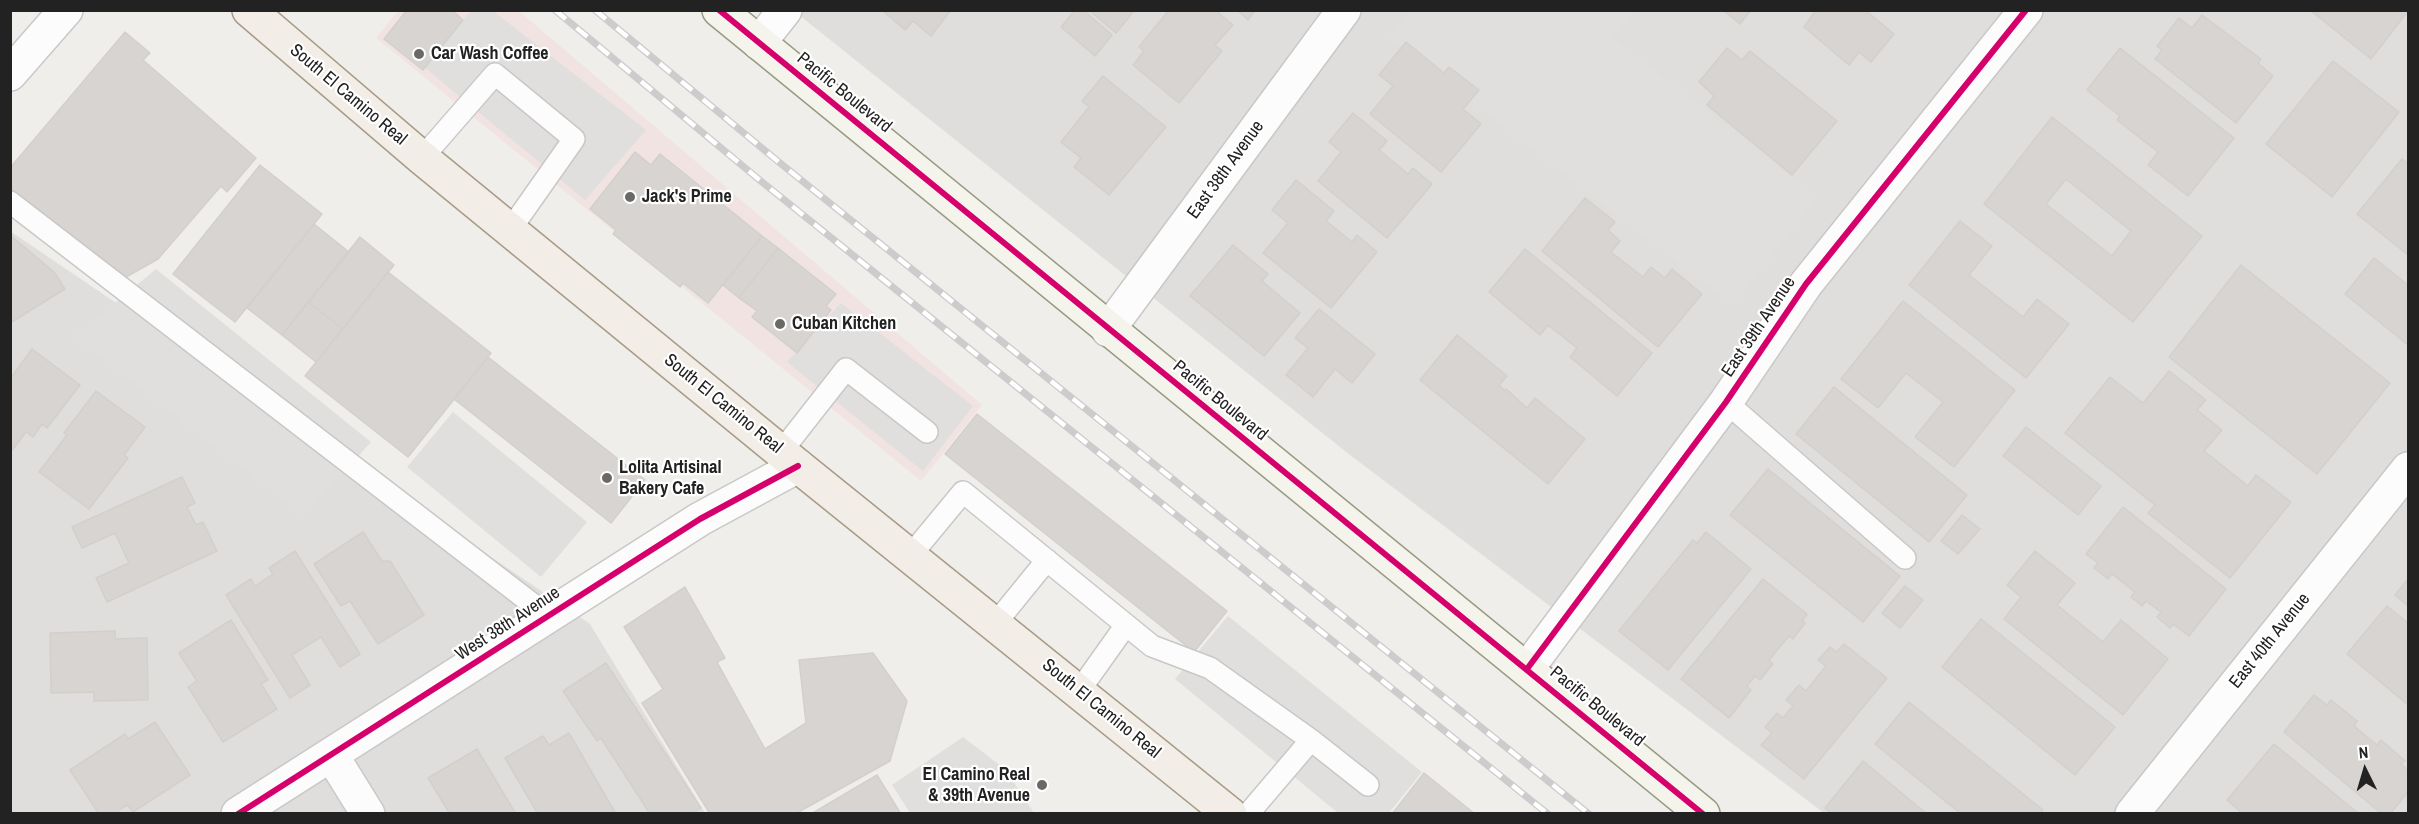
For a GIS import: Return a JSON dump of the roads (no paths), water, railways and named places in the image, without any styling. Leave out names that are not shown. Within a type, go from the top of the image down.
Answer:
[{"type":"main road","name":"South El Camino Real","points":[[249,10],[422,158],[790,459],[1230,813]]},
{"type":"street","points":[[10,74],[66,10]]},
{"type":"street","name":"Pacific Boulevard","points":[[719,10],[1108,330],[1703,813]]},
{"type":"street","points":[[759,43],[785,10]]},
{"type":"street","name":"East 38th Avenue","points":[[1108,330],[1344,10]]},
{"type":"street","name":"East 39th Avenue","points":[[1527,669],[1726,402],[1806,284],[2026,10]]},
{"type":"street","name":"West 38th Avenue","points":[[238,813],[332,756],[790,459]]},
{"type":"street","name":"East 40th Avenue","points":[[2132,813],[2409,469]]},
{"type":"street","points":[[332,756],[368,813]]},
{"type":"lane","points":[[422,158],[495,74],[504,81],[574,139],[510,230]]},
{"type":"lane","points":[[10,202],[548,616]]},
{"type":"lane","points":[[790,459],[846,369],[927,432]]},
{"type":"lane","points":[[1726,402],[1905,558]]},
{"type":"lane","points":[[910,556],[963,492],[1152,646],[1210,668],[1311,740],[1368,785]]},
{"type":"lane","points":[[995,624],[1047,560]]},
{"type":"lane","points":[[1079,692],[1126,625]]},
{"type":"lane","points":[[1248,813],[1311,740]]},
{"type":"railway","points":[[555,10],[762,182],[1548,814]]},
{"type":"railway","points":[[595,10],[780,163],[1589,814]]},
{"type":"place","name":"Car Wash Coffee","points":[[419,54]]},
{"type":"place","name":"Jack's Prime","points":[[630,197]]},
{"type":"place","name":"Cuban Kitchen","points":[[780,324]]},
{"type":"place","name":"Lolita Artisinal Bakery Cafe","points":[[607,478]]},
{"type":"place","name":"El Camino Real & 39th Avenue","points":[[1042,785]]}]
